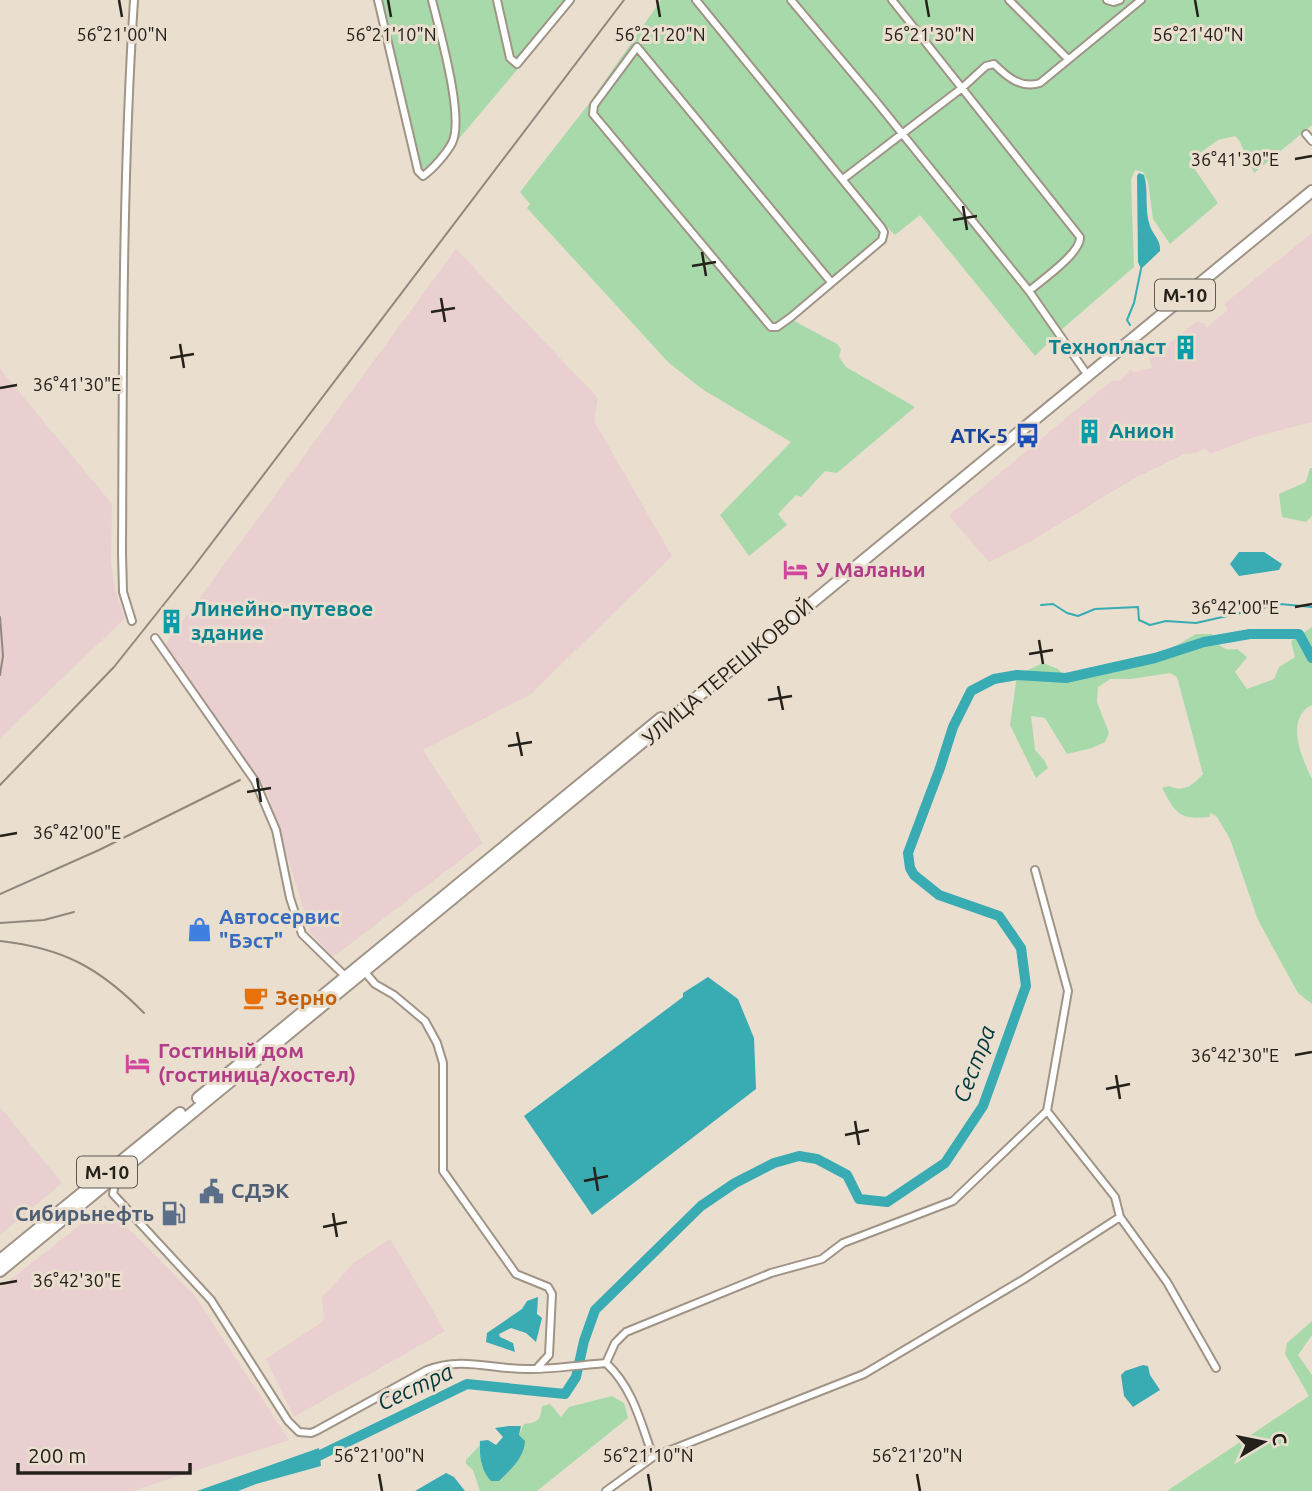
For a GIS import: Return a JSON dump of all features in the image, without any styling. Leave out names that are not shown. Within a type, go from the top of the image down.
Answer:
[{"type":"highway","name":"УЛИЦА ТЕРЕШКОВОЙ","points":[[362,969],[1312,182]]},
{"type":"highway","name":"УЛИЦА ТЕРЕШКОВОЙ","points":[[0,1259],[248,1056],[362,969],[1312,191]]},
{"type":"highway","name":"УЛИЦА ТЕРЕШКОВОЙ","points":[[117,1176],[348,980]]},
{"type":"highway","name":"М-10","points":[[0,1271],[117,1176]]},
{"type":"street","points":[[132,621],[123,592],[122,539],[124,245],[128,91],[134,0]]},
{"type":"street","points":[[378,0],[418,171],[423,176],[453,140],[455,106],[432,0]]},
{"type":"street","points":[[497,0],[513,62],[520,62],[570,0]]},
{"type":"street","points":[[559,0],[563,9]]},
{"type":"street","points":[[791,0],[1029,291],[1084,370]]},
{"type":"street","points":[[892,0],[1080,237],[1080,243],[1074,252],[1029,291]]},
{"type":"street","points":[[1009,0],[1069,59]]},
{"type":"street","points":[[1107,0],[1119,0]]},
{"type":"street","points":[[843,179],[990,64],[994,64],[1011,80],[1033,85],[1040,83],[1141,0]]},
{"type":"street","points":[[701,1],[881,227],[884,236],[791,317],[776,327],[771,327],[593,114],[594,105],[637,47],[831,282]]},
{"type":"street","points":[[1306,134],[1312,141]]},
{"type":"street","points":[[155,638],[255,781],[276,830],[290,898],[302,934],[348,980]]},
{"type":"street","points":[[606,1363],[615,1343],[626,1332],[771,1273],[822,1259],[843,1244],[953,1201],[1047,1111],[1068,991],[1035,870]]},
{"type":"street","points":[[362,969],[376,984],[425,1021],[437,1043],[443,1073],[443,1171],[516,1274],[548,1287],[552,1294],[549,1355],[539,1368]]},
{"type":"street","points":[[1047,1111],[1115,1197],[1120,1217],[1167,1282],[1216,1368]]},
{"type":"street","points":[[117,1176],[113,1184],[113,1194],[211,1300],[288,1421],[299,1432],[316,1431],[427,1370],[445,1364],[460,1362],[539,1368],[606,1363],[620,1376],[631,1396],[653,1458]]},
{"type":"street","points":[[90,1199],[113,1194]]},
{"type":"street","points":[[606,1491],[653,1458],[864,1374],[1120,1217]]},
{"type":"shaded area","points":[[1312,233],[1312,422],[1255,437],[1210,454],[1205,448],[1196,453],[1184,454],[1133,479],[1028,543],[989,562],[949,516],[1111,381],[1120,381],[1131,369],[1133,372],[1152,368],[1147,352],[1152,349],[1159,351],[1196,322],[1204,323],[1207,327],[1228,310],[1224,304]]},
{"type":"shaded area","points":[[456,249],[598,398],[594,421],[672,556],[531,694],[423,750],[483,843],[333,957],[311,933],[266,788],[165,645]]},
{"type":"shaded area","points":[[0,369],[112,504],[111,563],[115,590],[125,618],[0,738]]},
{"type":"shaded area","points":[[0,1107],[62,1183],[0,1235]]},
{"type":"shaded area","points":[[105,1205],[194,1295],[289,1440],[133,1491],[0,1491],[0,1288]]},
{"type":"shaded area","points":[[390,1239],[445,1331],[294,1417],[266,1359],[324,1321],[322,1297],[355,1262]]},
{"type":"green space","points":[[374,0],[576,0],[425,179],[415,175]]},
{"type":"green space","points":[[661,0],[1312,0],[1312,125],[1254,173],[1235,136],[1218,140],[1189,161],[1218,203],[1170,244],[1153,219],[1148,182],[1143,172],[1135,170],[1131,180],[1134,267],[1035,356],[920,215],[895,235],[888,228],[787,317],[837,344],[841,349],[839,357],[846,367],[915,407],[837,473],[825,471],[801,497],[796,495],[778,514],[787,525],[749,556],[720,515],[791,442],[702,389],[669,363],[527,208],[530,204],[520,192],[591,101]]},
{"type":"green space","points":[[1310,468],[1312,516],[1306,522],[1282,517],[1279,494],[1306,482]]},
{"type":"green space","points":[[1312,627],[1312,705],[1304,711],[1297,729],[1300,750],[1312,779],[1312,1004],[1298,993],[1258,920],[1230,839],[1217,817],[1211,813],[1209,817],[1184,816],[1175,809],[1162,788],[1184,788],[1203,774],[1177,677],[1170,673],[1110,679],[1098,687],[1097,702],[1109,733],[1105,742],[1092,748],[1067,754],[1045,718],[1031,716],[1035,750],[1048,768],[1036,778],[1010,725],[1017,675],[1043,663],[1058,669],[1066,678],[1155,658],[1196,634],[1212,634],[1222,647],[1237,649],[1247,657],[1235,672],[1247,689],[1274,679],[1279,667],[1295,657],[1291,641]]},
{"type":"green space","points":[[1312,1321],[1312,1335],[1298,1355],[1312,1375],[1312,1491],[1167,1491],[1309,1396],[1285,1354],[1287,1343]]},
{"type":"green space","points":[[612,1396],[624,1403],[628,1418],[537,1491],[480,1491],[473,1470],[466,1464],[466,1460],[479,1446],[482,1466],[519,1435],[524,1424],[538,1420],[542,1406],[550,1404],[561,1417],[569,1407]]},
{"type":"water","points":[[1139,173],[1144,175],[1148,220],[1160,247],[1160,251],[1141,269],[1138,262]]},
{"type":"water","points":[[1239,552],[1264,552],[1282,564],[1279,570],[1239,576],[1230,564]]},
{"type":"water","points":[[708,977],[738,999],[754,1038],[756,1089],[592,1215],[524,1116],[683,997],[683,993]]},
{"type":"water","points":[[538,1297],[537,1314],[542,1318],[536,1342],[526,1333],[511,1328],[499,1334],[513,1343],[515,1352],[486,1342],[487,1333],[522,1309],[527,1301]]},
{"type":"water","points":[[1143,1365],[1148,1366],[1150,1375],[1160,1390],[1133,1407],[1124,1396],[1121,1375]]},
{"type":"water","points":[[521,1426],[519,1435],[525,1441],[524,1447],[508,1472],[499,1481],[491,1481],[481,1462],[480,1441],[488,1440],[496,1445],[503,1437],[495,1428]]},
{"type":"water","points":[[319,1448],[321,1466],[238,1491],[197,1491]]},
{"type":"water","points":[[446,1473],[454,1477],[465,1491],[415,1491]]},
{"type":"waterway","points":[[1130,325],[1127,320],[1134,303],[1141,269]]},
{"type":"waterway","points":[[1041,605],[1053,604],[1078,616],[1095,609],[1138,607],[1139,620],[1150,625],[1166,621],[1196,623],[1280,604],[1312,607]]},
{"type":"waterway","name":"Сестра","points":[[308,1461],[467,1384],[565,1394],[576,1377],[584,1341],[595,1310],[701,1206],[735,1183],[774,1163],[799,1156],[817,1159],[847,1175],[859,1199],[887,1202],[945,1163],[983,1106],[1026,986],[1021,948],[999,916],[939,895],[914,875],[910,868],[908,853],[953,727],[971,691],[994,679],[1017,675],[1066,678],[1155,658],[1204,642],[1250,634],[1299,634],[1312,658]]},
{"type":"railway","points":[[0,785],[114,667],[192,569],[624,0]]},
{"type":"railway","points":[[0,617],[3,656],[0,675]]},
{"type":"railway","points":[[0,894],[99,850],[240,780]]},
{"type":"railway","points":[[0,923],[44,920],[74,912]]},
{"type":"railway","points":[[0,941],[43,949],[79,963],[112,984],[144,1013]]},
{"type":"place","name":"Технопласт","points":[[1186,347]]},
{"type":"place","name":"Анион","points":[[1089,431]]},
{"type":"place","name":"АТК-5","points":[[1028,436]]},
{"type":"place","name":"У Маланьи","points":[[796,570]]},
{"type":"place","name":"Линейно-путевое здание","points":[[171,621]]},
{"type":"place","name":"Автосервис \"Бэст\"","points":[[199,929]]},
{"type":"place","name":"Зерно","points":[[255,998]]},
{"type":"place","name":"Гостиный дом (гостиница/хостел)","points":[[138,1063]]},
{"type":"place","name":"СДЭК","points":[[211,1191]]},
{"type":"place","name":"Сибирьнефть","points":[[174,1214]]}]
